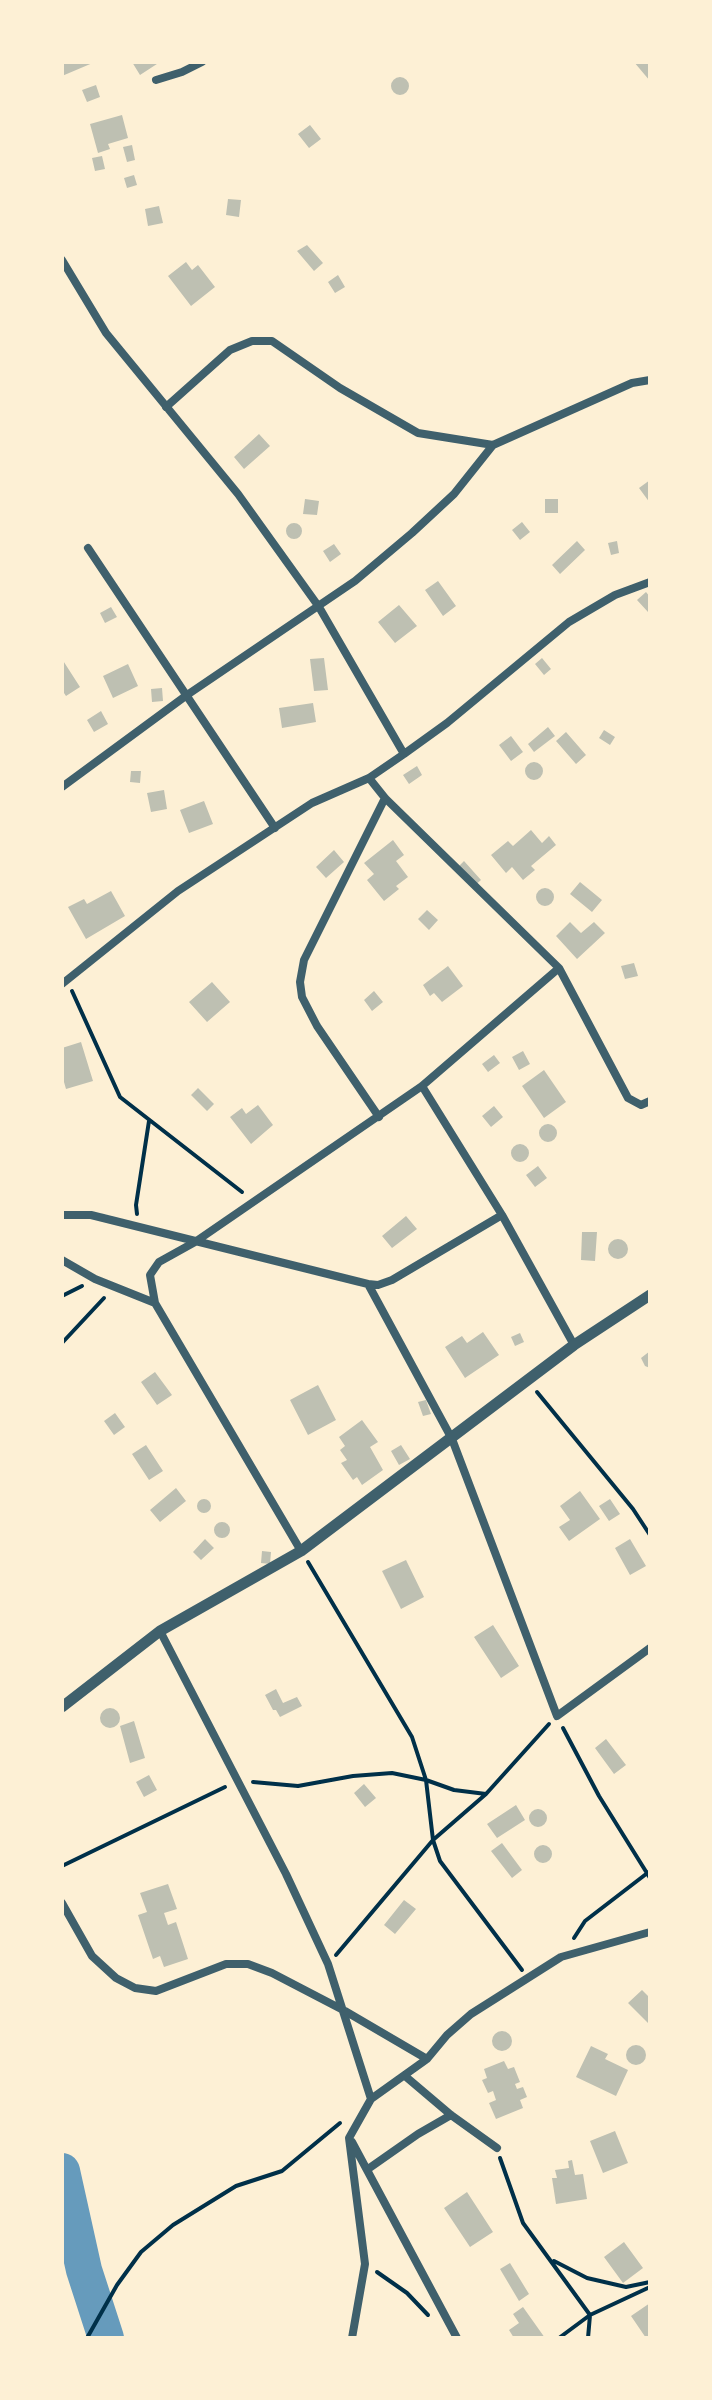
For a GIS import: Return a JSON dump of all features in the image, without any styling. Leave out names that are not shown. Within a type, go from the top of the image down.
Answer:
[{"type":"street","points":[[156,80],[202,62]]},
{"type":"street","points":[[62,260],[106,333],[238,494],[319,607],[404,754]]},
{"type":"street","points":[[166,407],[230,350],[252,341],[272,341],[352,396],[418,433],[493,445]]},
{"type":"street","points":[[62,787],[187,695],[319,607],[412,533],[454,494],[493,445],[632,383],[650,380]]},
{"type":"street","points":[[88,548],[275,828]]},
{"type":"street","points":[[65,982],[178,891],[312,803],[369,778],[404,754],[447,723],[569,622],[615,595],[650,582]]},
{"type":"street","points":[[369,778],[385,798],[559,968],[628,1098],[641,1105],[650,1101]]},
{"type":"street","points":[[379,1117],[317,1026],[302,997],[300,982],[304,960],[385,798]]},
{"type":"street","points":[[301,1551],[155,1303],[150,1275],[159,1262],[195,1242],[422,1086],[559,968]]},
{"type":"street","points":[[422,1086],[502,1215],[574,1345]]},
{"type":"street","points":[[62,1215],[91,1215],[378,1285],[392,1280],[502,1215]]},
{"type":"street","points":[[62,1260],[114,1287],[155,1303]]},
{"type":"street","points":[[368,1284],[452,1439],[557,1716],[650,1648]]},
{"type":"street","points":[[62,1707],[160,1631],[301,1551],[529,1382],[574,1345],[650,1295]]},
{"type":"street","points":[[160,1631],[286,1874],[328,1964],[371,2099]]},
{"type":"street","points":[[62,1903],[92,1956],[116,1978],[135,1988],[156,1991],[226,1964],[248,1964],[345,2011],[427,2059]]},
{"type":"street","points":[[352,2338],[365,2264],[349,2138],[371,2099],[427,2059],[447,2035],[471,2014],[561,1957],[650,1932]]},
{"type":"street","points":[[405,2076],[497,2148]]},
{"type":"street","points":[[368,2169],[451,2115]]},
{"type":"street","points":[[349,2138],[457,2338]]},
{"type":"path","points":[[65,982],[120,1097],[254,1201]]},
{"type":"path","points":[[138,1226],[136,1205],[149,1121]]},
{"type":"path","points":[[62,1343],[114,1287]]},
{"type":"path","points":[[529,1382],[633,1509],[650,1535]]},
{"type":"path","points":[[301,1551],[412,1737],[426,1780],[433,1840],[440,1861],[528,1978]]},
{"type":"path","points":[[328,1964],[433,1840],[486,1794],[557,1716],[599,1796],[649,1874],[585,1921],[561,1957]]},
{"type":"path","points":[[62,1866],[237,1781],[298,1786],[392,1773],[454,1790],[486,1794]]},
{"type":"path","points":[[87,2338],[117,2285],[141,2252],[162,2234],[236,2186],[282,2171],[349,2117]]},
{"type":"path","points":[[497,2148],[523,2223],[590,2315],[588,2338]]},
{"type":"path","points":[[551,2259],[587,2278],[626,2287],[650,2284]]},
{"type":"path","points":[[365,2264],[407,2293],[428,2315]]},
{"type":"path","points":[[559,2338],[590,2315],[650,2284]]},
{"type":"building","points":[[62,62],[95,62],[62,76]]},
{"type":"building","points":[[132,62],[160,62],[140,75]]},
{"type":"building","points":[[634,62],[650,62],[650,81]]},
{"type":"building","points":[[400,77],[409,86],[400,95],[391,86]]},
{"type":"building","points":[[96,85],[100,97],[87,102],[82,90]]},
{"type":"building","points":[[122,115],[128,138],[108,144],[110,149],[98,153],[90,124]]},
{"type":"building","points":[[310,125],[321,139],[309,148],[298,134]]},
{"type":"building","points":[[132,145],[135,160],[127,162],[123,147]]},
{"type":"building","points":[[102,156],[105,169],[95,171],[92,158]]},
{"type":"building","points":[[134,175],[137,185],[127,188],[124,178]]},
{"type":"building","points":[[228,199],[241,200],[239,217],[226,215]]},
{"type":"building","points":[[159,206],[163,223],[148,226],[145,209]]},
{"type":"building","points":[[307,245],[323,263],[314,271],[297,251]]},
{"type":"building","points":[[186,262],[192,270],[198,265],[215,287],[191,306],[168,276]]},
{"type":"building","points":[[338,275],[345,287],[335,293],[328,282]]},
{"type":"building","points":[[259,434],[270,446],[244,469],[234,457]]},
{"type":"building","points":[[650,480],[650,503],[639,488]]},
{"type":"building","points":[[305,499],[319,501],[317,515],[303,514]]},
{"type":"building","points":[[545,499],[558,499],[558,513],[545,513]]},
{"type":"building","points":[[522,522],[530,532],[520,540],[512,530]]},
{"type":"building","points":[[294,523],[302,531],[294,539],[286,531]]},
{"type":"building","points":[[577,541],[585,550],[560,574],[552,565]]},
{"type":"building","points":[[617,541],[619,553],[611,555],[608,543]]},
{"type":"building","points":[[334,544],[341,554],[330,562],[323,551]]},
{"type":"building","points":[[438,581],[456,606],[443,616],[425,590]]},
{"type":"building","points":[[646,592],[650,597],[648,612],[637,600]]},
{"type":"building","points":[[399,605],[417,626],[395,643],[378,622]]},
{"type":"building","points":[[111,607],[117,617],[105,623],[100,613]]},
{"type":"building","points":[[324,658],[328,690],[314,691],[310,659]]},
{"type":"building","points":[[542,658],[551,669],[544,675],[535,664]]},
{"type":"building","points":[[62,659],[80,687],[66,696],[62,690]]},
{"type":"building","points":[[128,664],[138,686],[113,698],[103,676]]},
{"type":"building","points":[[162,688],[163,701],[152,702],[151,689]]},
{"type":"building","points":[[313,703],[316,722],[282,728],[279,708]]},
{"type":"building","points":[[101,711],[108,724],[94,732],[87,720]]},
{"type":"building","points":[[548,727],[555,736],[534,752],[528,744]]},
{"type":"building","points":[[604,730],[615,737],[610,745],[599,738]]},
{"type":"building","points":[[566,732],[586,755],[576,764],[556,741]]},
{"type":"building","points":[[511,736],[523,752],[511,761],[499,745]]},
{"type":"building","points":[[530,762],[538,762],[543,771],[541,778],[530,780],[525,775],[525,767]]},
{"type":"building","points":[[417,766],[422,775],[409,784],[403,775]]},
{"type":"building","points":[[131,771],[141,771],[140,783],[130,782]]},
{"type":"building","points":[[164,790],[167,809],[151,812],[147,793]]},
{"type":"building","points":[[204,801],[213,824],[189,833],[180,810]]},
{"type":"building","points":[[531,830],[542,843],[549,836],[556,845],[531,866],[535,870],[523,880],[512,867],[506,873],[491,855],[508,841],[513,846]]},
{"type":"building","points":[[393,840],[404,855],[396,861],[408,877],[384,901],[367,880],[374,874],[364,863]]},
{"type":"building","points":[[334,850],[344,862],[326,878],[316,867]]},
{"type":"building","points":[[464,861],[481,880],[474,886],[457,868]]},
{"type":"building","points":[[580,882],[602,900],[592,912],[570,894]]},
{"type":"building","points":[[541,888],[549,888],[554,897],[552,904],[541,906],[536,901],[536,893]]},
{"type":"building","points":[[111,891],[125,916],[86,939],[68,907],[84,899],[87,904]]},
{"type":"building","points":[[427,910],[438,920],[429,930],[418,919]]},
{"type":"building","points":[[570,922],[581,933],[594,922],[605,933],[577,959],[556,936]]},
{"type":"building","points":[[634,963],[638,976],[625,979],[621,966]]},
{"type":"building","points":[[448,966],[463,986],[442,1002],[434,993],[430,996],[423,985]]},
{"type":"building","points":[[212,982],[230,1002],[207,1022],[189,1002]]},
{"type":"building","points":[[374,991],[383,1002],[372,1011],[364,1000]]},
{"type":"building","points":[[81,1042],[93,1081],[66,1089],[62,1075],[62,1048]]},
{"type":"building","points":[[523,1051],[530,1064],[519,1070],[512,1057]]},
{"type":"building","points":[[494,1055],[500,1063],[488,1072],[482,1064]]},
{"type":"building","points":[[544,1070],[566,1102],[544,1118],[522,1086]]},
{"type":"building","points":[[198,1088],[214,1104],[207,1111],[191,1095]]},
{"type":"building","points":[[258,1105],[273,1125],[251,1144],[230,1117],[242,1108],[246,1114]]},
{"type":"building","points":[[494,1106],[503,1117],[491,1127],[482,1116]]},
{"type":"building","points":[[548,1124],[557,1133],[548,1142],[539,1133]]},
{"type":"building","points":[[520,1144],[529,1153],[520,1162],[511,1153]]},
{"type":"building","points":[[538,1166],[547,1178],[535,1187],[526,1175]]},
{"type":"building","points":[[406,1216],[417,1229],[392,1248],[382,1236]]},
{"type":"building","points":[[582,1232],[597,1232],[595,1261],[581,1260]]},
{"type":"building","points":[[618,1239],[625,1242],[628,1249],[625,1256],[618,1259],[611,1256],[608,1249],[611,1242]]},
{"type":"building","points":[[483,1332],[499,1355],[465,1378],[445,1347],[462,1336],[467,1343]]},
{"type":"building","points":[[520,1333],[524,1342],[515,1346],[511,1337]]},
{"type":"building","points":[[650,1351],[650,1368],[641,1358]]},
{"type":"building","points":[[155,1372],[172,1395],[157,1405],[141,1382]]},
{"type":"building","points":[[318,1385],[336,1420],[308,1435],[290,1400]]},
{"type":"building","points":[[426,1400],[431,1414],[423,1416],[418,1402]]},
{"type":"building","points":[[115,1413],[125,1427],[114,1435],[104,1421]]},
{"type":"building","points":[[362,1420],[378,1442],[370,1447],[383,1470],[362,1485],[357,1477],[353,1480],[341,1463],[347,1460],[340,1450],[345,1446],[339,1437]]},
{"type":"building","points":[[146,1445],[163,1471],[149,1480],[132,1454]]},
{"type":"building","points":[[401,1445],[410,1459],[399,1465],[391,1451]]},
{"type":"building","points":[[176,1488],[186,1501],[160,1522],[150,1510]]},
{"type":"building","points":[[580,1491],[600,1519],[569,1541],[559,1527],[570,1520],[560,1506]]},
{"type":"building","points":[[204,1499],[211,1506],[204,1513],[197,1506]]},
{"type":"building","points":[[610,1499],[620,1514],[609,1521],[599,1506]]},
{"type":"building","points":[[219,1522],[225,1522],[230,1530],[228,1536],[219,1538],[214,1533],[214,1527]]},
{"type":"building","points":[[205,1539],[214,1548],[201,1560],[193,1552]]},
{"type":"building","points":[[630,1539],[646,1566],[630,1575],[615,1548]]},
{"type":"building","points":[[262,1551],[271,1552],[270,1564],[261,1563]]},
{"type":"building","points":[[406,1560],[424,1597],[401,1609],[382,1571]]},
{"type":"building","points":[[493,1625],[519,1666],[501,1678],[474,1637]]},
{"type":"building","points":[[276,1689],[283,1703],[297,1697],[302,1706],[280,1717],[265,1695]]},
{"type":"building","points":[[110,1708],[117,1711],[120,1718],[117,1725],[110,1728],[103,1725],[100,1718],[103,1711]]},
{"type":"building","points":[[134,1721],[145,1758],[130,1763],[120,1726]]},
{"type":"building","points":[[606,1739],[626,1765],[614,1774],[595,1748]]},
{"type":"building","points":[[149,1775],[157,1790],[144,1797],[136,1782]]},
{"type":"building","points":[[364,1784],[376,1798],[365,1807],[354,1793]]},
{"type":"building","points":[[516,1805],[525,1820],[497,1838],[487,1824]]},
{"type":"building","points":[[538,1809],[547,1818],[538,1827],[529,1818]]},
{"type":"building","points":[[502,1843],[522,1870],[512,1878],[491,1851]]},
{"type":"building","points":[[543,1845],[552,1854],[543,1863],[534,1854]]},
{"type":"building","points":[[168,1884],[177,1909],[164,1913],[168,1925],[176,1922],[188,1959],[164,1967],[160,1956],[153,1959],[138,1915],[147,1912],[140,1893]]},
{"type":"building","points":[[404,1900],[416,1909],[395,1934],[384,1925]]},
{"type":"building","points":[[642,1990],[650,1998],[650,2025],[628,2003]]},
{"type":"building","points":[[502,2031],[509,2034],[512,2041],[509,2048],[502,2051],[495,2048],[492,2041],[495,2034]]},
{"type":"building","points":[[636,2045],[643,2048],[646,2055],[643,2062],[636,2065],[629,2062],[626,2055],[629,2048]]},
{"type":"building","points":[[591,2046],[608,2054],[605,2059],[628,2070],[616,2096],[576,2077]]},
{"type":"building","points":[[504,2061],[508,2069],[514,2067],[520,2082],[515,2084],[517,2089],[523,2087],[527,2097],[520,2100],[523,2108],[496,2119],[489,2103],[496,2100],[493,2091],[488,2093],[482,2080],[487,2078],[484,2069]]},
{"type":"building","points":[[615,2131],[628,2163],[603,2173],[590,2141]]},
{"type":"building","points":[[572,2160],[575,2175],[583,2174],[587,2199],[556,2204],[552,2178],[557,2178],[555,2170],[569,2168],[568,2161]]},
{"type":"building","points":[[467,2192],[493,2232],[470,2247],[444,2208]]},
{"type":"building","points":[[624,2242],[643,2268],[623,2283],[604,2257]]},
{"type":"building","points":[[510,2263],[529,2294],[519,2301],[500,2269]]},
{"type":"building","points":[[650,2303],[650,2338],[646,2338],[631,2316]]},
{"type":"building","points":[[523,2307],[545,2338],[514,2338],[509,2330],[519,2323],[513,2314]]},
{"type":"waterway","points":[[62,2171],[84,2270],[106,2338]]}]
